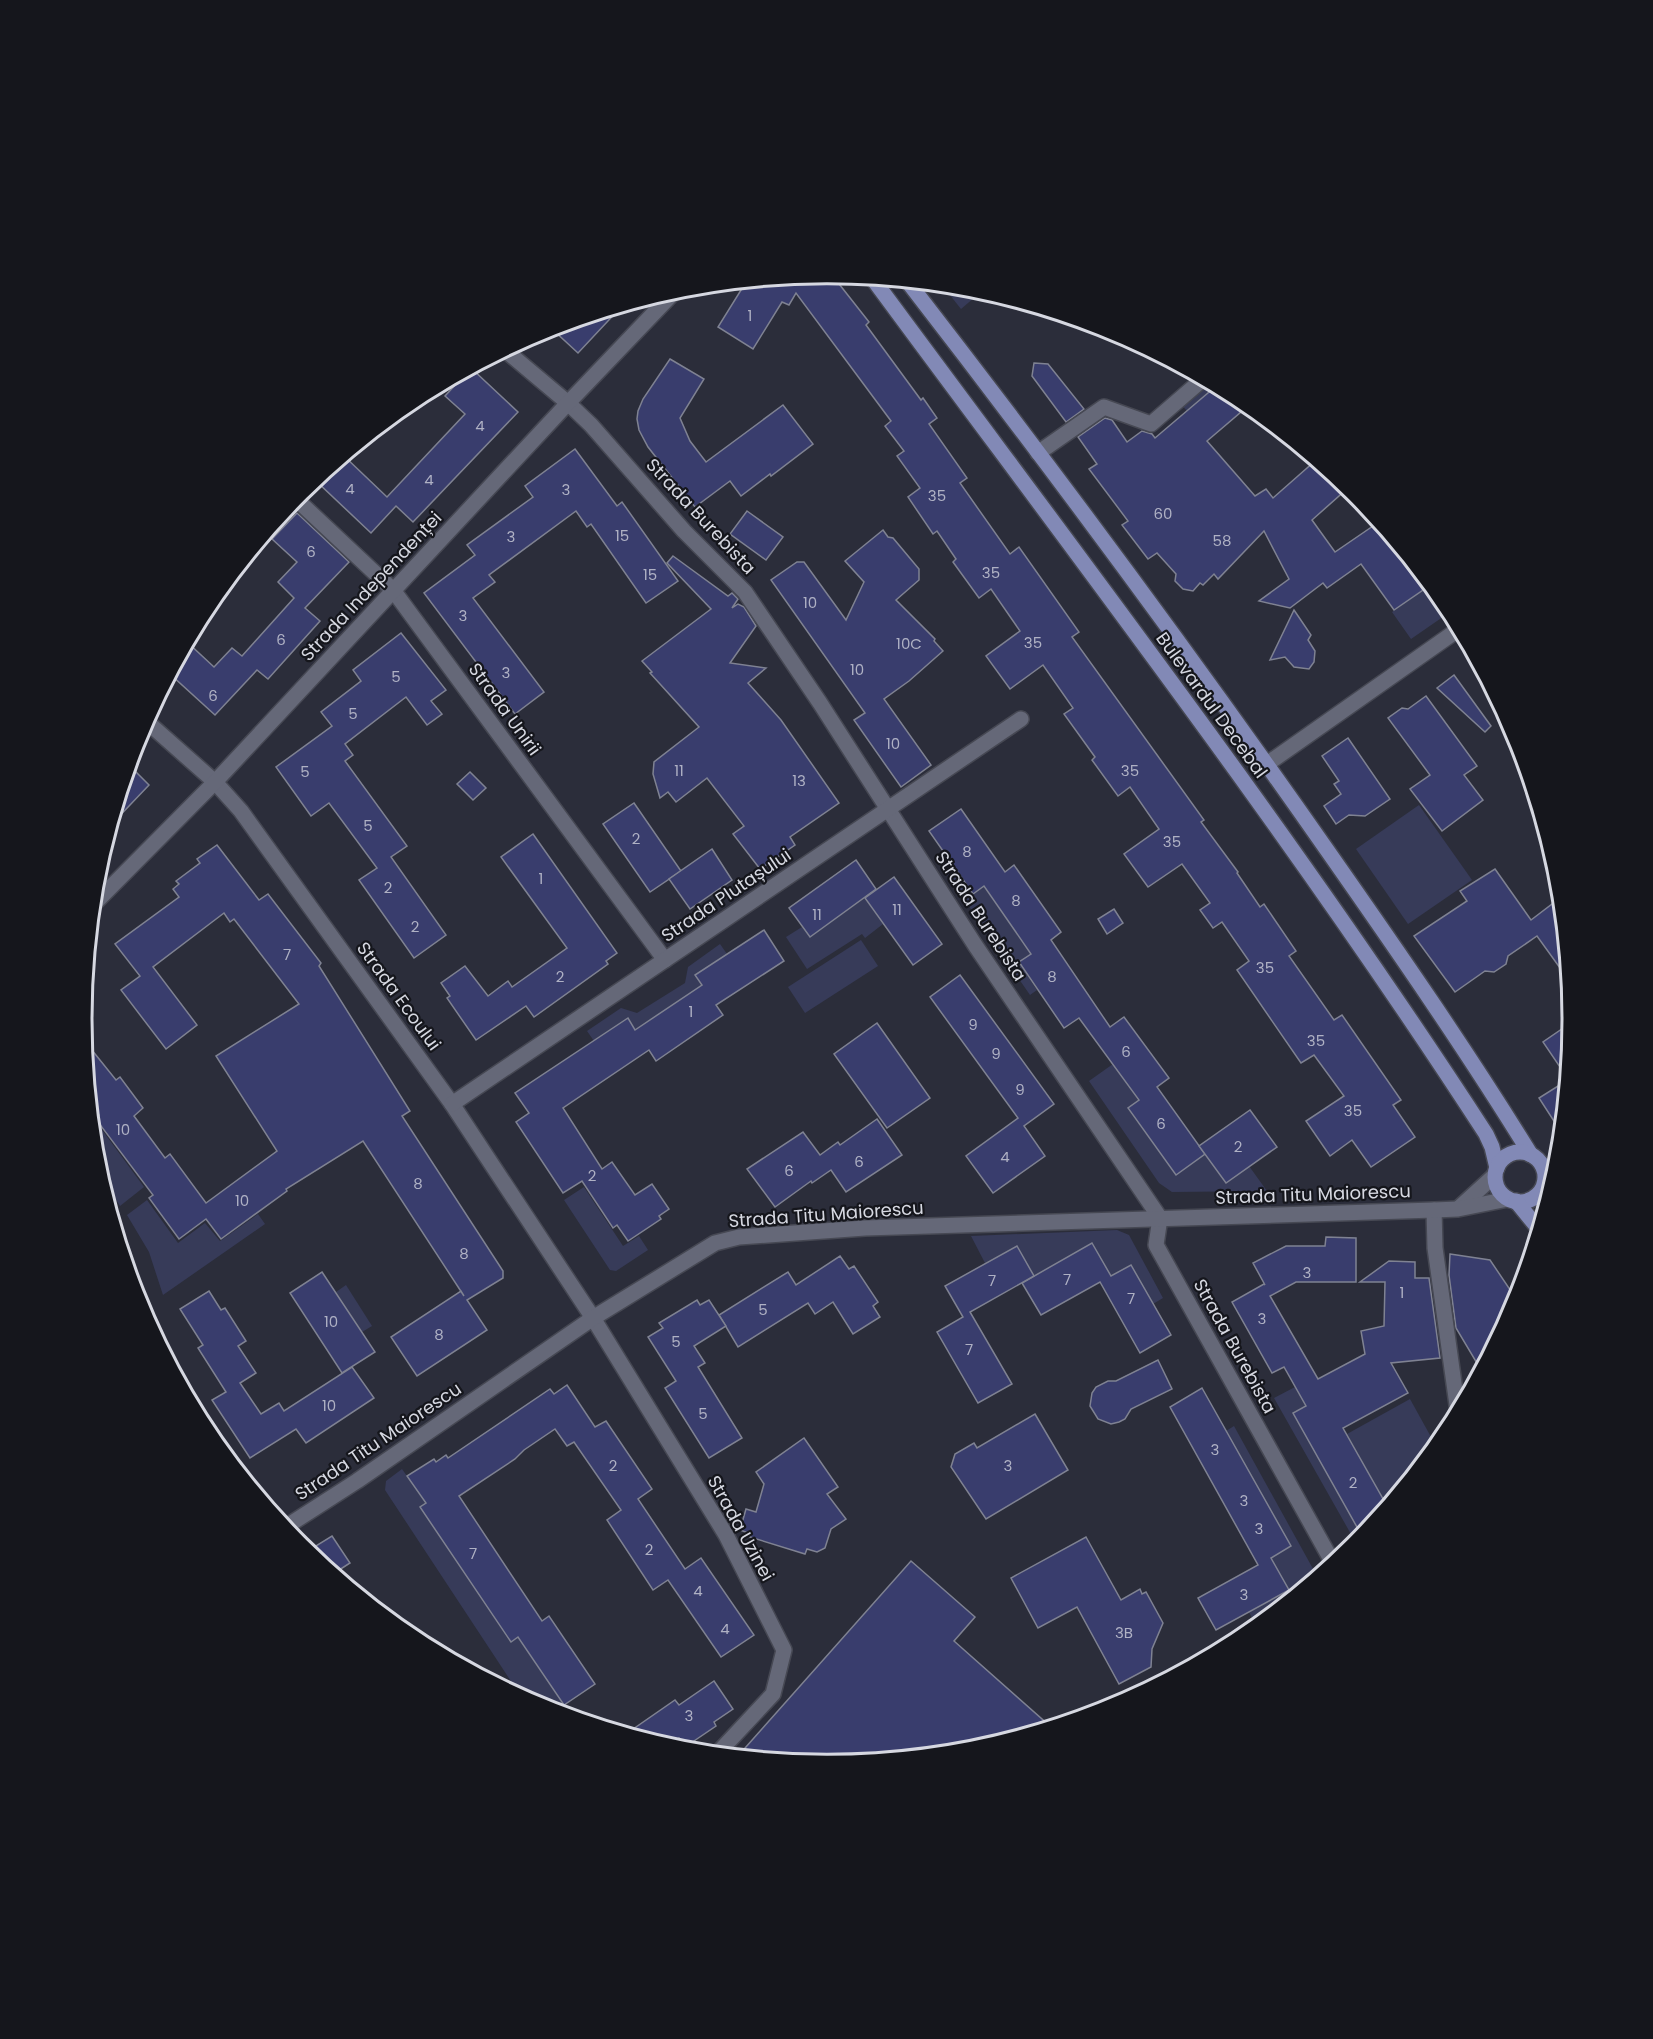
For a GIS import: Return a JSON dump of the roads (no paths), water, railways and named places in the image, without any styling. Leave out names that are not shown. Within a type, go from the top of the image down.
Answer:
[{"type":"main road","name":"Bulevardul Decebal","points":[[878,286],[1144,643],[1361,949],[1486,1134],[1492,1147],[1496,1171]]},
{"type":"main road","name":"Bulevardul Decebal","points":[[914,290],[1038,453],[1267,764],[1384,932],[1531,1155]]},
{"type":"main road","points":[[1533,1221],[1501,1192],[1496,1184],[1496,1171],[1501,1161],[1515,1152],[1531,1155],[1539,1161],[1545,1173]]},
{"type":"main road","points":[[1512,1200],[1532,1199],[1540,1192]]},
{"type":"street","name":"Strada Independenței","points":[[103,895],[215,782],[663,304]]},
{"type":"street","name":"Strada Burebista","points":[[511,355],[591,424],[684,531],[745,592],[888,808],[975,945],[1160,1218],[1156,1245],[1329,1555]]},
{"type":"street","points":[[1038,453],[1104,407],[1151,424],[1197,385]]},
{"type":"street","name":"Strada Unirii","points":[[302,505],[393,590],[665,960]]},
{"type":"street","points":[[1267,764],[1452,634]]},
{"type":"street","name":"Strada Plutașului","points":[[452,1104],[1021,719]]},
{"type":"street","name":"Strada Ecoului","points":[[152,726],[215,782],[241,811],[452,1104],[593,1318]]},
{"type":"street","points":[[1458,1209],[1496,1171]]},
{"type":"street","name":"Strada Titu Maiorescu","points":[[292,1523],[357,1481],[593,1318],[715,1242],[865,1228],[1458,1209],[1512,1200]]},
{"type":"street","points":[[1434,1210],[1435,1248],[1456,1399]]},
{"type":"street","name":"Strada Uzinei","points":[[593,1318],[726,1535],[784,1650],[772,1694],[724,1747]]}]
